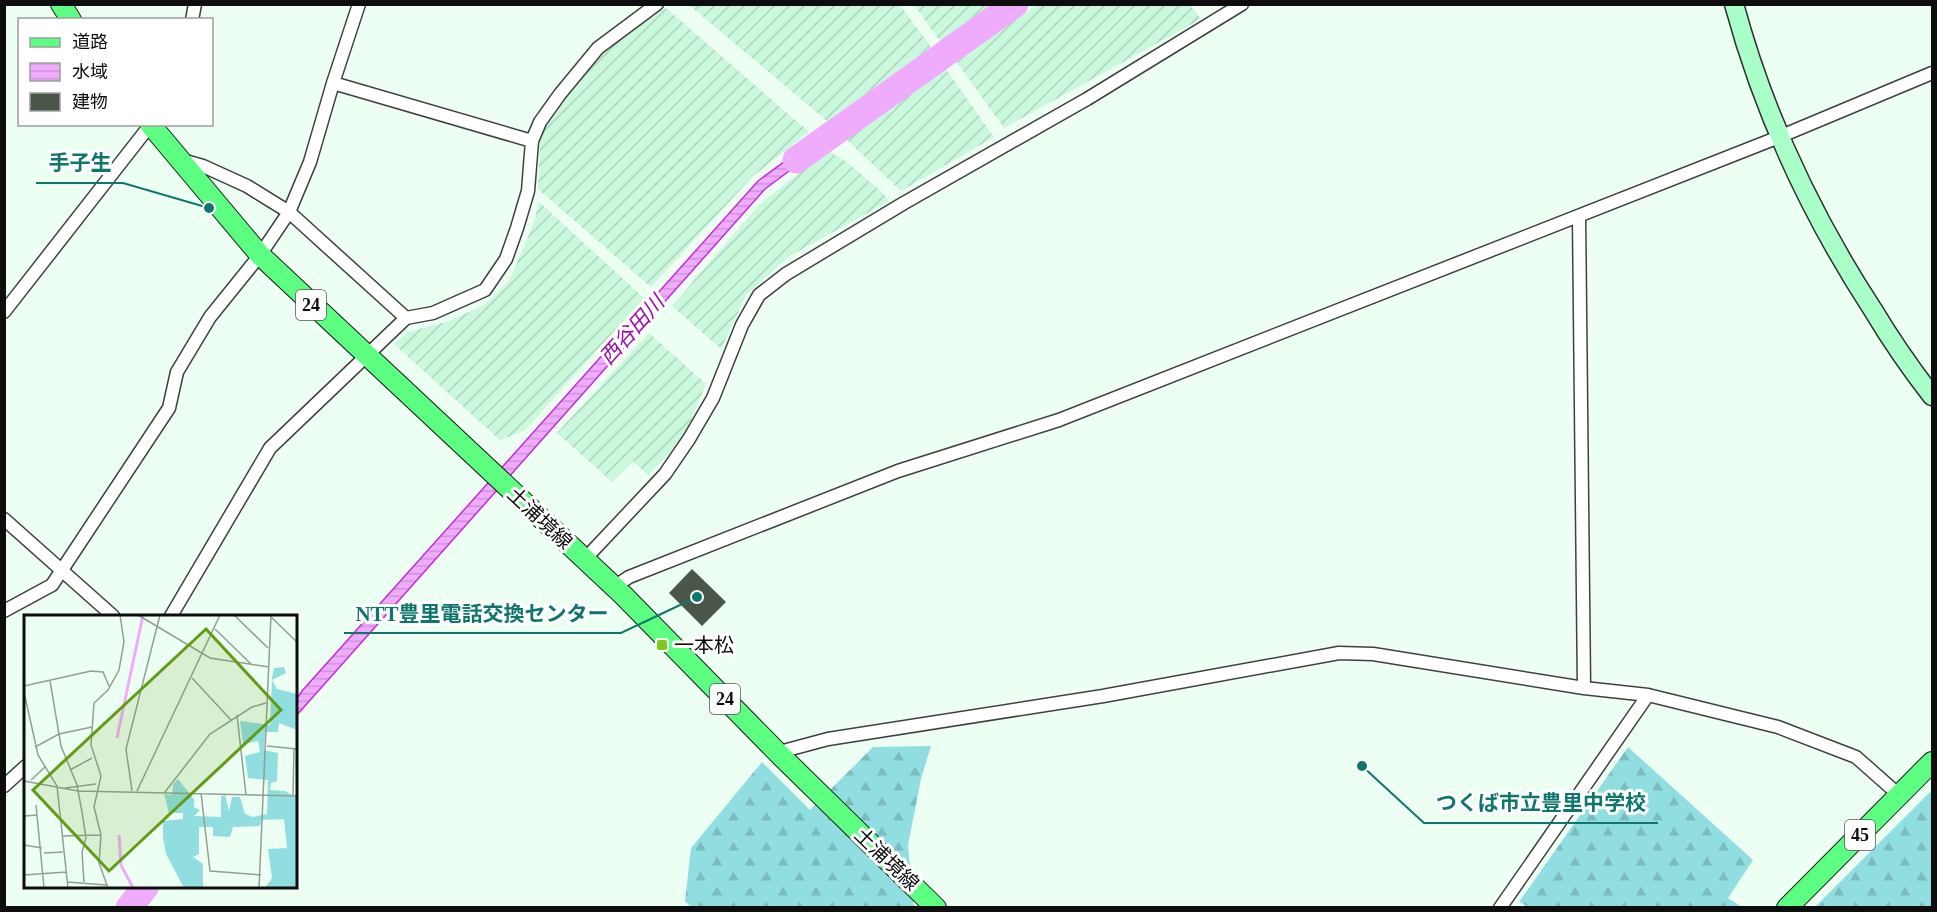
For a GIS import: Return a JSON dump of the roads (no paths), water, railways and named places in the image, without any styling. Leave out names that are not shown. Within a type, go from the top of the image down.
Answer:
[{"type":"main road","points":[[61,4],[70,18]]},
{"type":"main road","name":"土浦境線","points":[[151,126],[260,255],[614,587],[936,908]]},
{"type":"main road","name":"45","points":[[1787,908],[1932,762]]},
{"type":"street","points":[[4,611],[52,585],[169,408],[177,372],[210,317],[260,255],[289,212],[310,162],[359,4]]},
{"type":"street","points":[[172,615],[270,448],[406,318],[433,313],[485,290],[506,259],[517,228],[528,191],[532,141],[540,122],[593,54],[657,4]]},
{"type":"street","points":[[585,559],[665,474],[689,439],[713,398],[742,325],[759,295],[786,274],[904,202],[1088,99],[1242,4]]},
{"type":"street","points":[[1734,4],[1779,137],[1804,194],[1841,262],[1890,338],[1932,396]]},
{"type":"street","points":[[614,587],[629,577],[898,471],[1059,420],[1779,137],[1932,74]]},
{"type":"street","points":[[333,83],[532,141]]},
{"type":"street","points":[[4,312],[149,126]]},
{"type":"street","points":[[179,159],[203,166],[247,186],[289,212],[406,318]]},
{"type":"street","points":[[1579,216],[1584,688]]},
{"type":"street","points":[[4,519],[112,615]]},
{"type":"street","points":[[781,756],[787,750],[828,740],[1092,698],[1339,653],[1373,654],[1584,688],[1648,695],[1778,727],[1856,757],[1899,795]]},
{"type":"street","points":[[1500,908],[1648,695]]},
{"type":"street","points":[[4,786],[24,768]]},
{"type":"water","points":[[823,133],[828,142],[765,189],[297,715],[297,698],[302,691],[758,181]]},
{"type":"waterway","name":"西谷田川","points":[[796,160],[1015,4]]},
{"type":"waterway","name":"西谷田川","points":[[129,908],[144,888]]},
{"type":"place","name":"手子生","points":[[209,208]]},
{"type":"place","name":"NTT豊里電話交換センター","points":[[697,597]]},
{"type":"place","name":"一本松","points":[[662,645]]},
{"type":"place","name":"つくば市立豊里中学校","points":[[1362,766]]}]
